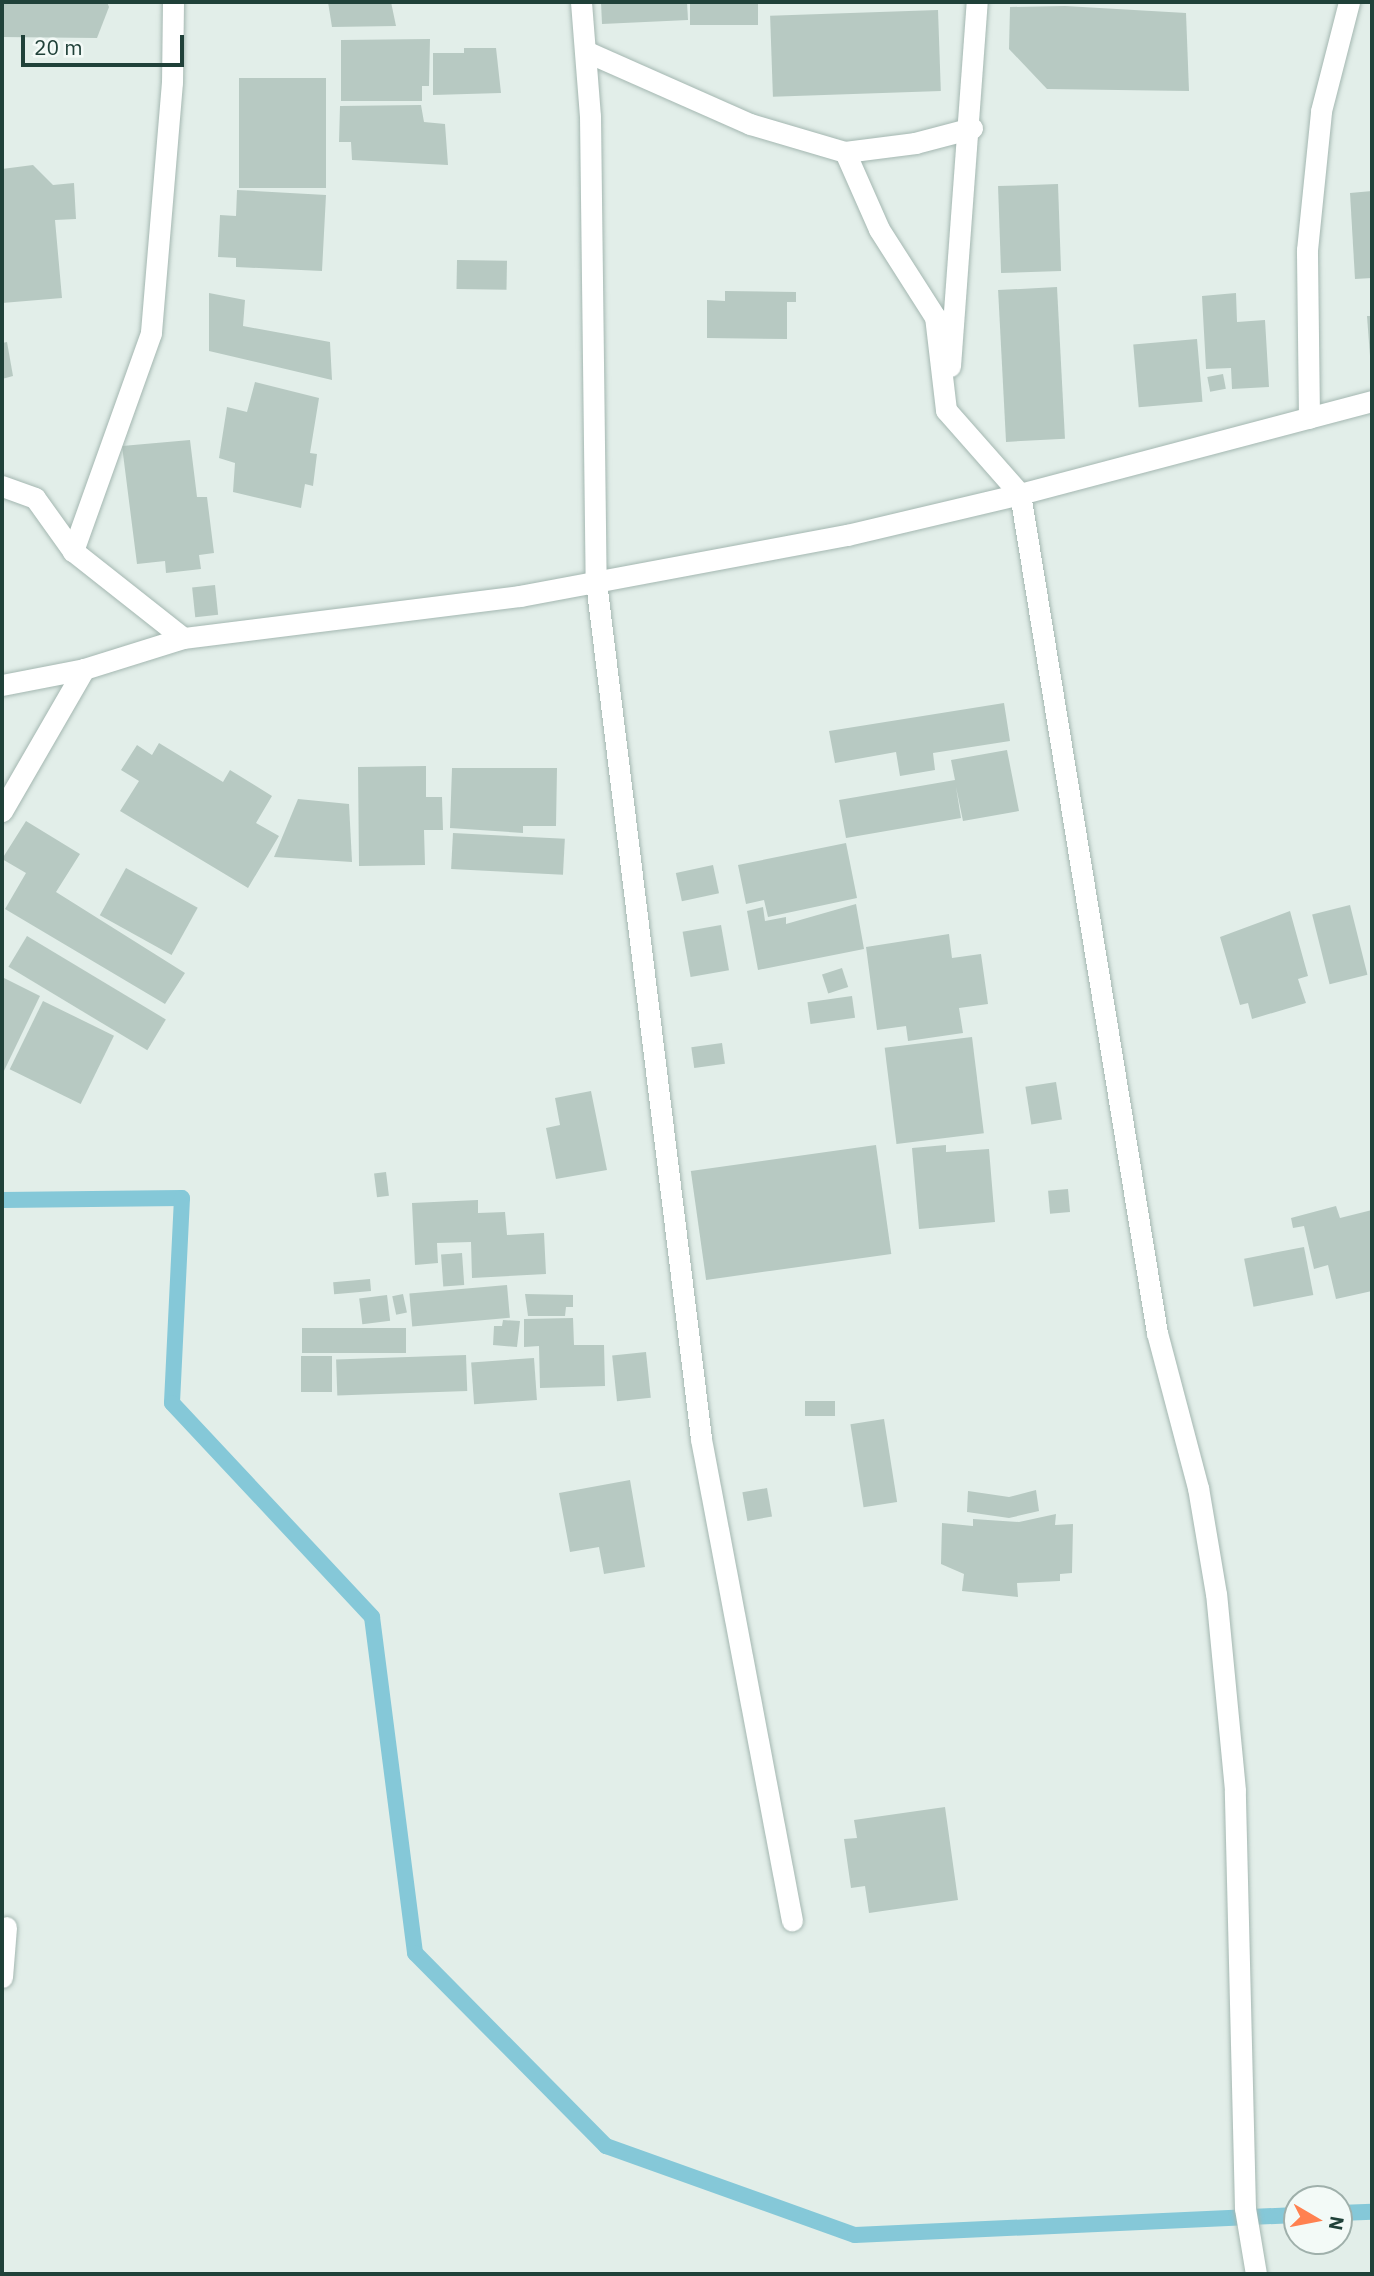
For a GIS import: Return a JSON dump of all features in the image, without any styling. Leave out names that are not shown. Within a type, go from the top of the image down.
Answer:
[{"type":"street","points":[[73,551],[151,333],[172,82],[173,2]]},
{"type":"street","points":[[581,2],[585,51],[596,582],[701,1439],[792,1920]]},
{"type":"street","points":[[946,411],[972,128],[977,2]]},
{"type":"street","points":[[1309,418],[1307,250],[1321,111],[1349,2]]},
{"type":"street","points":[[585,51],[750,124],[845,152],[915,143],[972,128]]},
{"type":"street","points":[[845,152],[879,229],[935,317],[946,411],[1020,494],[1157,1333],[1198,1488],[1216,1594],[1235,1790],[1245,2208],[1256,2274]]},
{"type":"street","points":[[2,685],[84,669],[183,638],[596,582],[847,535],[1020,494],[1372,401]]},
{"type":"street","points":[[2,486],[35,498],[73,551],[183,638]]},
{"type":"street","points":[[2,811],[84,669]]},
{"type":"street","points":[[2,1977],[6,1927]]},
{"type":"building","points":[[2,2],[107,2],[109,7],[97,38],[2,37]]},
{"type":"building","points":[[328,2],[391,2],[396,26],[332,27]]},
{"type":"building","points":[[601,2],[687,2],[688,20],[602,24]]},
{"type":"building","points":[[690,2],[758,2],[758,25],[690,25]]},
{"type":"building","points":[[1065,6],[1186,13],[1189,91],[1047,89],[1009,49],[1010,7]]},
{"type":"building","points":[[938,10],[941,91],[773,97],[770,16]]},
{"type":"building","points":[[430,39],[429,86],[422,86],[422,101],[341,101],[341,40]]},
{"type":"building","points":[[464,48],[496,48],[501,93],[433,95],[433,53],[464,53]]},
{"type":"building","points":[[239,78],[326,78],[326,188],[239,188]]},
{"type":"building","points":[[421,105],[424,122],[445,124],[448,165],[352,160],[351,142],[339,142],[340,106]]},
{"type":"building","points":[[33,165],[53,185],[74,183],[76,219],[55,220],[62,298],[2,303],[2,169]]},
{"type":"building","points":[[1058,184],[1061,271],[1001,273],[998,186]]},
{"type":"building","points":[[237,190],[326,195],[322,271],[236,267],[236,258],[218,257],[220,215],[236,216]]},
{"type":"building","points":[[1372,191],[1372,278],[1355,279],[1350,193]]},
{"type":"building","points":[[457,260],[507,261],[506,290],[456,289]]},
{"type":"building","points":[[1057,287],[1065,439],[1006,442],[998,290]]},
{"type":"building","points":[[725,291],[796,292],[796,302],[787,302],[787,339],[707,338],[707,300],[725,301]]},
{"type":"building","points":[[209,293],[245,300],[243,326],[330,342],[332,380],[209,351]]},
{"type":"building","points":[[1236,293],[1237,322],[1265,320],[1269,387],[1232,389],[1231,368],[1206,369],[1202,296]]},
{"type":"building","points":[[1367,316],[1372,316],[1372,356],[1370,356]]},
{"type":"building","points":[[1197,339],[1202,402],[1139,407],[1133,345]]},
{"type":"building","points":[[7,342],[13,376],[2,379],[2,343]]},
{"type":"building","points":[[1223,374],[1226,389],[1210,392],[1207,377]]},
{"type":"building","points":[[255,382],[319,398],[310,453],[317,454],[313,486],[305,484],[301,508],[233,492],[235,463],[219,458],[227,407],[247,412]]},
{"type":"building","points":[[190,440],[197,497],[207,497],[214,553],[199,555],[201,569],[166,573],[165,561],[137,564],[122,446]]},
{"type":"building","points":[[215,585],[218,615],[195,617],[192,587]]},
{"type":"building","points":[[1004,703],[1010,741],[933,753],[935,770],[900,776],[896,752],[835,763],[829,731]]},
{"type":"building","points":[[159,743],[223,782],[230,770],[272,796],[256,823],[279,836],[248,888],[120,811],[139,781],[121,770],[137,745],[152,755]]},
{"type":"building","points":[[1007,750],[1019,811],[963,821],[956,787],[961,818],[846,838],[839,800],[955,780],[951,760]]},
{"type":"building","points":[[426,766],[426,797],[442,797],[443,830],[424,830],[425,865],[359,866],[358,767]]},
{"type":"building","points":[[452,768],[557,768],[556,826],[523,826],[523,833],[450,828]]},
{"type":"building","points":[[298,799],[349,804],[352,862],[274,857]]},
{"type":"building","points":[[26,821],[80,854],[56,892],[185,973],[165,1004],[5,909],[26,873],[2,859]]},
{"type":"building","points":[[453,833],[565,839],[563,875],[451,869]]},
{"type":"building","points":[[846,843],[857,898],[768,917],[764,900],[746,904],[738,865]]},
{"type":"building","points":[[713,865],[719,893],[682,901],[676,873]]},
{"type":"building","points":[[126,868],[198,908],[172,955],[100,915]]},
{"type":"building","points":[[856,904],[864,949],[758,970],[747,911],[763,907],[765,921],[786,917],[786,924]]},
{"type":"building","points":[[1350,905],[1367,975],[1330,984],[1312,914]]},
{"type":"building","points":[[1290,911],[1308,976],[1298,979],[1306,1003],[1252,1019],[1248,1003],[1240,1005],[1220,937]]},
{"type":"building","points":[[721,925],[729,970],[691,977],[683,932]]},
{"type":"building","points":[[949,934],[952,958],[981,954],[988,1004],[959,1008],[963,1033],[908,1041],[906,1026],[877,1030],[866,947]]},
{"type":"building","points":[[27,936],[166,1019],[147,1050],[8,967]]},
{"type":"building","points":[[842,968],[848,987],[828,994],[822,974]]},
{"type":"building","points":[[2,977],[40,996],[2,1075]]},
{"type":"building","points":[[852,996],[855,1018],[810,1024],[807,1002]]},
{"type":"building","points":[[43,1001],[114,1036],[81,1104],[10,1069]]},
{"type":"building","points":[[972,1037],[984,1133],[896,1144],[885,1048]]},
{"type":"building","points":[[722,1043],[725,1064],[694,1068],[691,1047]]},
{"type":"building","points":[[1056,1082],[1062,1120],[1031,1124],[1025,1087]]},
{"type":"building","points":[[591,1091],[607,1170],[556,1179],[546,1128],[560,1125],[555,1098]]},
{"type":"building","points":[[876,1145],[891,1254],[706,1280],[691,1171]]},
{"type":"building","points":[[946,1145],[946,1152],[989,1149],[995,1222],[919,1229],[912,1148]]},
{"type":"building","points":[[386,1172],[389,1196],[377,1197],[374,1173]]},
{"type":"building","points":[[1068,1189],[1070,1212],[1050,1214],[1048,1191]]},
{"type":"building","points":[[478,1200],[478,1213],[505,1212],[507,1235],[544,1233],[546,1274],[472,1278],[471,1242],[437,1243],[438,1263],[415,1265],[412,1203]]},
{"type":"building","points":[[1336,1206],[1340,1218],[1372,1210],[1372,1291],[1336,1299],[1328,1265],[1314,1269],[1304,1226],[1293,1228],[1291,1218]]},
{"type":"building","points":[[1304,1247],[1313,1295],[1253,1307],[1244,1259]]},
{"type":"building","points":[[462,1253],[464,1285],[443,1286],[441,1254]]},
{"type":"building","points":[[370,1279],[371,1291],[334,1294],[333,1282]]},
{"type":"building","points":[[507,1285],[510,1318],[412,1326],[409,1294]]},
{"type":"building","points":[[403,1294],[407,1313],[396,1315],[392,1296]]},
{"type":"building","points":[[525,1294],[573,1295],[573,1307],[566,1307],[565,1316],[528,1316]]},
{"type":"building","points":[[387,1295],[390,1321],[362,1324],[359,1298]]},
{"type":"building","points":[[573,1318],[574,1345],[604,1345],[605,1386],[540,1388],[539,1346],[524,1347],[524,1319]]},
{"type":"building","points":[[503,1320],[520,1321],[517,1347],[493,1345],[494,1326],[502,1326]]},
{"type":"building","points":[[302,1328],[406,1328],[406,1353],[302,1353]]},
{"type":"building","points":[[646,1352],[651,1398],[617,1401],[612,1356]]},
{"type":"building","points":[[466,1355],[467,1391],[337,1396],[336,1360]]},
{"type":"building","points":[[301,1356],[332,1356],[332,1392],[301,1392]]},
{"type":"building","points":[[534,1358],[537,1400],[474,1404],[471,1362]]},
{"type":"building","points":[[805,1401],[835,1401],[835,1416],[805,1416]]},
{"type":"building","points":[[884,1419],[897,1502],[864,1507],[850,1424]]},
{"type":"building","points":[[630,1480],[645,1567],[604,1574],[599,1547],[570,1552],[559,1493]]},
{"type":"building","points":[[767,1488],[772,1517],[747,1521],[742,1492]]},
{"type":"building","points":[[1036,1490],[1039,1511],[1009,1518],[967,1512],[968,1491],[1009,1497]]},
{"type":"building","points":[[1056,1514],[1055,1525],[1073,1524],[1072,1573],[1060,1574],[1060,1581],[1017,1583],[1018,1597],[962,1591],[964,1574],[941,1564],[942,1523],[973,1526],[973,1519],[1019,1522]]},
{"type":"building","points":[[945,1807],[958,1900],[869,1913],[865,1886],[851,1888],[844,1839],[857,1838],[854,1820]]},
{"type":"waterway","points":[[2,1200],[182,1198],[172,1403],[372,1617],[415,1953],[606,2146],[855,2235],[1283,2216]]},
{"type":"waterway","points":[[1353,2213],[1372,2212]]}]
